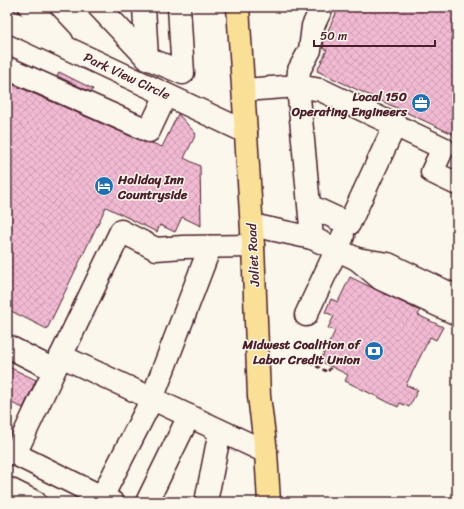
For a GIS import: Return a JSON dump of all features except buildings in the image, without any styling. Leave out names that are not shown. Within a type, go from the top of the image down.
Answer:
[{"type":"main road","name":"Joliet Road","points":[[238,7],[252,224],[258,396],[266,452],[269,502]]},
{"type":"street","points":[[30,7],[72,50]]},
{"type":"street","points":[[99,7],[147,58],[183,73],[179,7]]},
{"type":"street","points":[[144,7],[147,58]]},
{"type":"street","points":[[312,238],[298,86],[299,70],[310,50],[312,26],[322,7]]},
{"type":"street","name":"Park View Circle","points":[[7,20],[246,132]]},
{"type":"street","points":[[7,68],[149,131],[166,95]]},
{"type":"street","points":[[244,90],[298,86],[321,90],[450,151],[432,172],[457,184]]},
{"type":"street","points":[[306,315],[395,125]]},
{"type":"street","points":[[310,206],[348,224]]},
{"type":"street","points":[[252,224],[312,238],[357,260],[381,279],[457,314]]},
{"type":"street","points":[[210,246],[152,399],[107,500],[11,453],[57,363],[121,231],[156,249],[210,246],[253,246]]},
{"type":"street","points":[[357,260],[388,264],[457,297]]},
{"type":"street","points":[[7,346],[152,399],[266,452]]},
{"type":"street","points":[[147,502],[189,416]]},
{"type":"street","points":[[206,502],[220,431]]},
{"type":"street","points":[[7,488],[35,502]]},
{"type":"path","points":[[310,363],[328,372],[331,366]]},
{"type":"place","name":"Local 150 Operating Engineers","points":[[421,103]]},
{"type":"place","name":"Holiday Inn Countryside","points":[[104,186]]},
{"type":"place","name":"Midwest Coalition of Labor Credit Union","points":[[374,351]]}]
